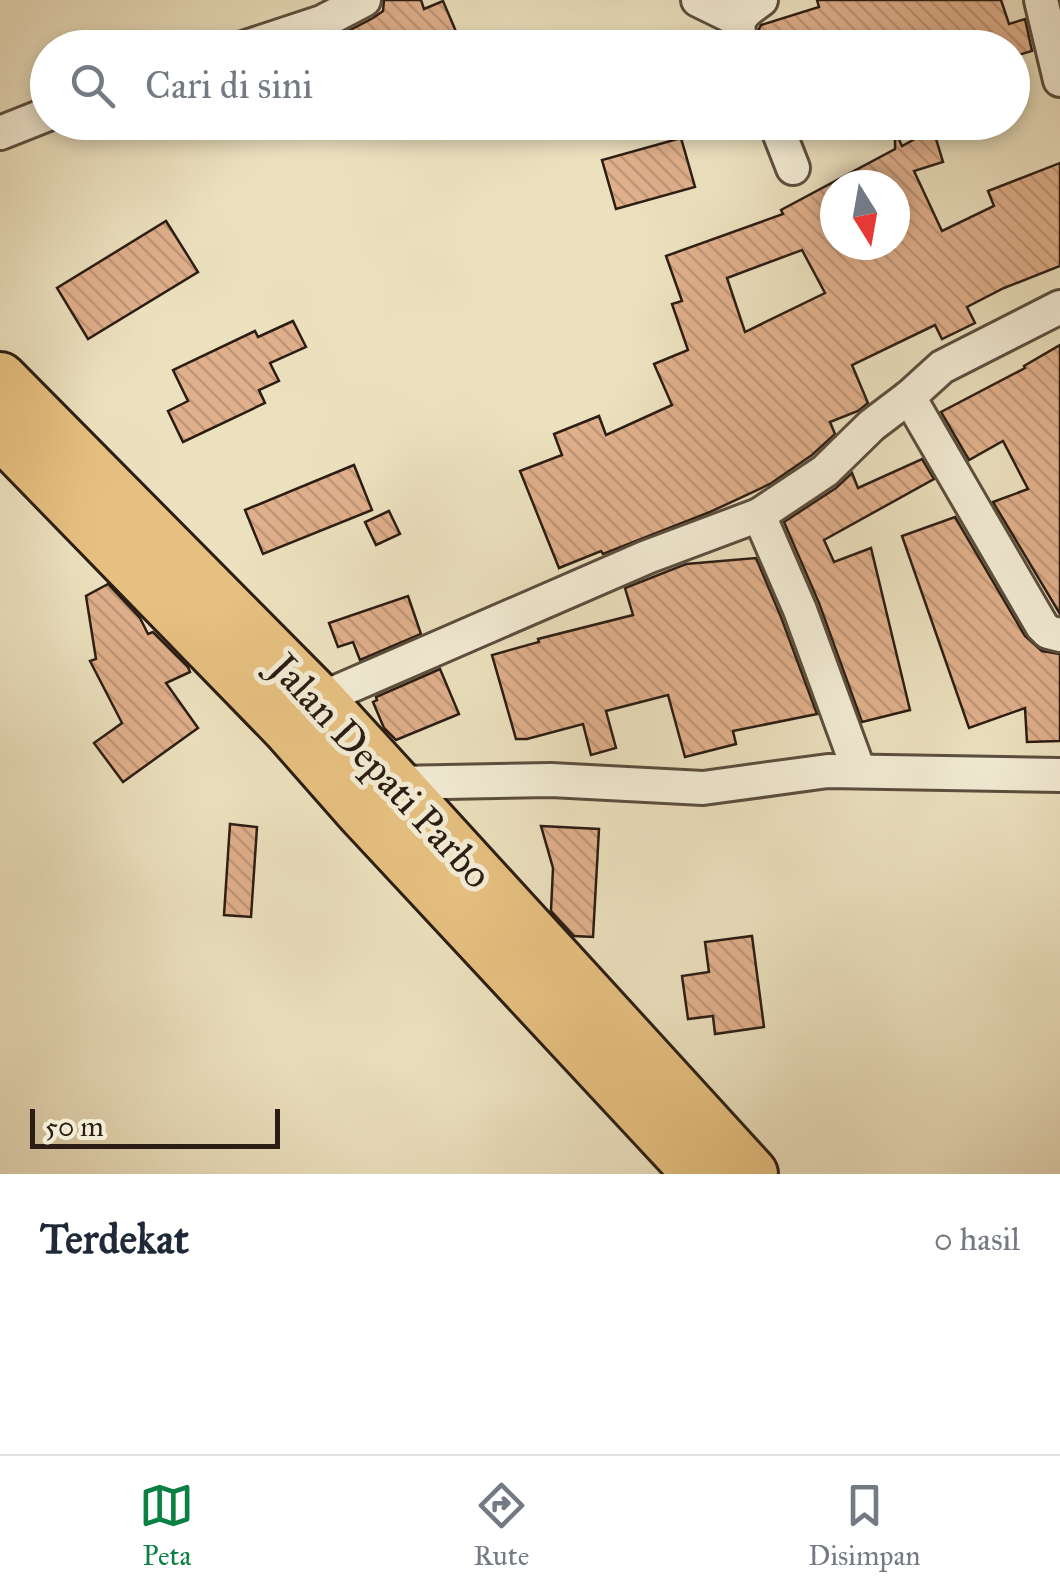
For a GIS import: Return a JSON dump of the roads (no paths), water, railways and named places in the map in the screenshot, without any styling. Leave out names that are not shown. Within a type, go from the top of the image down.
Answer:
[{"type":"main road","name":"Jalan Depati Parbo","points":[[0,379],[303,714],[363,812],[700,1174]]},
{"type":"main road","name":"Jalan Depati Parbo","points":[[0,432],[303,714],[394,783],[751,1174]]},
{"type":"street","points":[[298,30],[364,0]]},
{"type":"street","points":[[698,0],[748,22]]},
{"type":"street","points":[[1041,0],[1060,80]]},
{"type":"street","points":[[0,133],[30,121]]},
{"type":"street","points":[[781,140],[793,168]]},
{"type":"street","points":[[303,714],[647,557],[759,515],[825,471],[872,425],[942,367],[1060,307]]},
{"type":"street","points":[[909,397],[1042,626],[1060,635]]},
{"type":"street","points":[[759,515],[800,610],[859,771]]},
{"type":"street","points":[[394,783],[551,780],[703,788],[828,772],[1060,774]]}]
